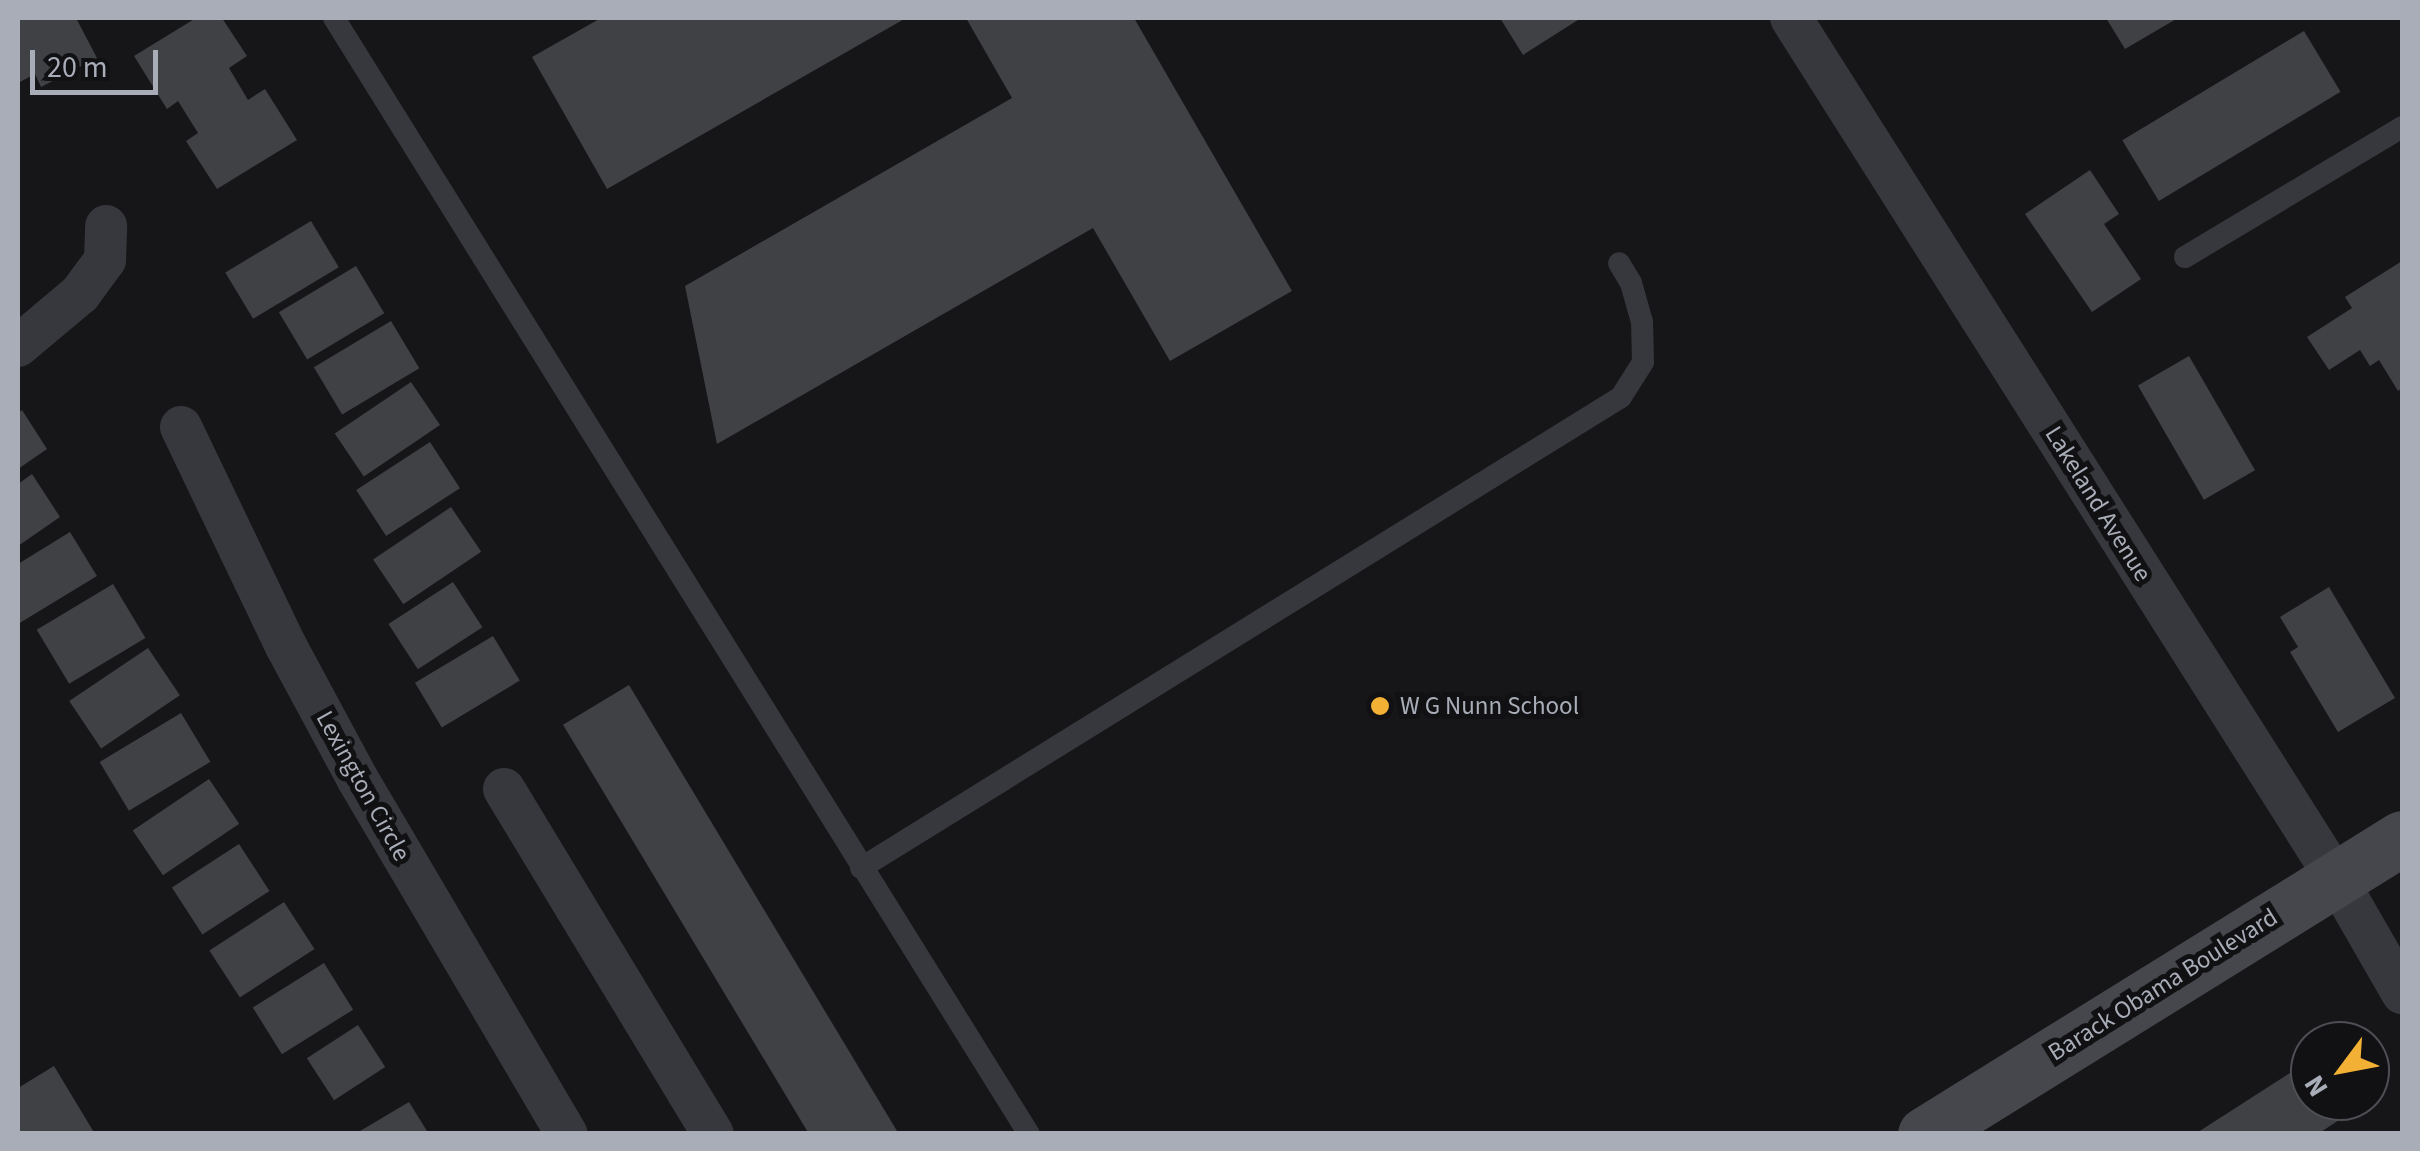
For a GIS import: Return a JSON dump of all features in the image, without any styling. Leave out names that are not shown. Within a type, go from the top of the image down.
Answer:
[{"type":"main road","name":"Barack Obama Boulevard","points":[[1925,1134],[2402,838]]},
{"type":"street","name":"Lakeland Avenue","points":[[1791,18],[2336,878],[2402,993]]},
{"type":"street","points":[[18,346],[88,282],[105,260],[106,226]]},
{"type":"street","name":"Lexington Circle","points":[[181,427],[286,646],[357,778],[567,1134]]},
{"type":"street","points":[[504,789],[713,1134]]},
{"type":"lane","points":[[334,18],[1030,1134]]},
{"type":"lane","points":[[2185,257],[2402,127]]},
{"type":"lane","points":[[862,868],[1621,396],[1642,362],[1642,322],[1631,283],[1618,263]]},
{"type":"building","points":[[18,18],[76,18],[97,58],[41,87],[35,74],[18,83]]},
{"type":"building","points":[[196,18],[222,18],[247,56],[229,68],[248,100],[265,89],[297,140],[217,189],[186,141],[198,133],[178,101],[167,109],[134,56]]},
{"type":"building","points":[[601,18],[906,18],[607,189],[532,57]]},
{"type":"building","points":[[966,18],[1134,18],[1292,291],[1170,361],[1093,228],[717,444],[685,286],[1012,98]]},
{"type":"building","points":[[1500,18],[1581,18],[1523,55]]},
{"type":"building","points":[[2106,18],[2178,18],[2125,49]]},
{"type":"building","points":[[2304,31],[2341,92],[2159,201],[2122,140]]},
{"type":"building","points":[[2090,170],[2119,214],[2104,224],[2141,279],[2092,312],[2025,214]]},
{"type":"building","points":[[311,221],[339,267],[253,319],[225,273]]},
{"type":"building","points":[[2402,261],[2402,388],[2398,391],[2379,360],[2370,366],[2360,350],[2329,370],[2307,337],[2352,308],[2345,297]]},
{"type":"building","points":[[356,266],[384,313],[307,359],[279,312]]},
{"type":"building","points":[[391,321],[419,368],[342,414],[314,367]]},
{"type":"building","points":[[2189,356],[2255,470],[2204,500],[2138,386]]},
{"type":"building","points":[[411,382],[440,425],[364,477],[335,433]]},
{"type":"building","points":[[22,410],[47,449],[18,469],[18,413]]},
{"type":"building","points":[[430,442],[460,488],[386,536],[356,490]]},
{"type":"building","points":[[32,474],[60,517],[18,546],[18,484]]},
{"type":"building","points":[[451,507],[481,552],[403,604],[373,560]]},
{"type":"building","points":[[70,532],[97,576],[18,624],[18,564]]},
{"type":"building","points":[[453,582],[482,627],[418,669],[388,624]]},
{"type":"building","points":[[113,584],[145,638],[69,684],[37,630]]},
{"type":"building","points":[[2329,587],[2395,698],[2338,732],[2290,652],[2298,647],[2280,617]]},
{"type":"building","points":[[493,636],[520,681],[442,727],[415,683]]},
{"type":"building","points":[[148,648],[180,695],[101,748],[69,701]]},
{"type":"building","points":[[629,685],[899,1134],[809,1134],[563,725]]},
{"type":"building","points":[[181,713],[210,762],[129,811],[100,762]]},
{"type":"building","points":[[209,779],[239,824],[163,875],[133,830]]},
{"type":"building","points":[[239,844],[269,891],[202,935],[172,888]]},
{"type":"building","points":[[284,902],[314,949],[240,997],[209,950]]},
{"type":"building","points":[[324,963],[353,1010],[282,1054],[253,1008]]},
{"type":"building","points":[[358,1025],[385,1067],[334,1100],[307,1058]]},
{"type":"building","points":[[54,1066],[95,1134],[18,1134],[18,1088]]},
{"type":"building","points":[[2290,1073],[2290,1121],[2338,1121],[2318,1134],[2195,1134]]},
{"type":"building","points":[[409,1102],[427,1131],[355,1134]]},
{"type":"place","name":"W G Nunn School","points":[[1380,706]]}]
